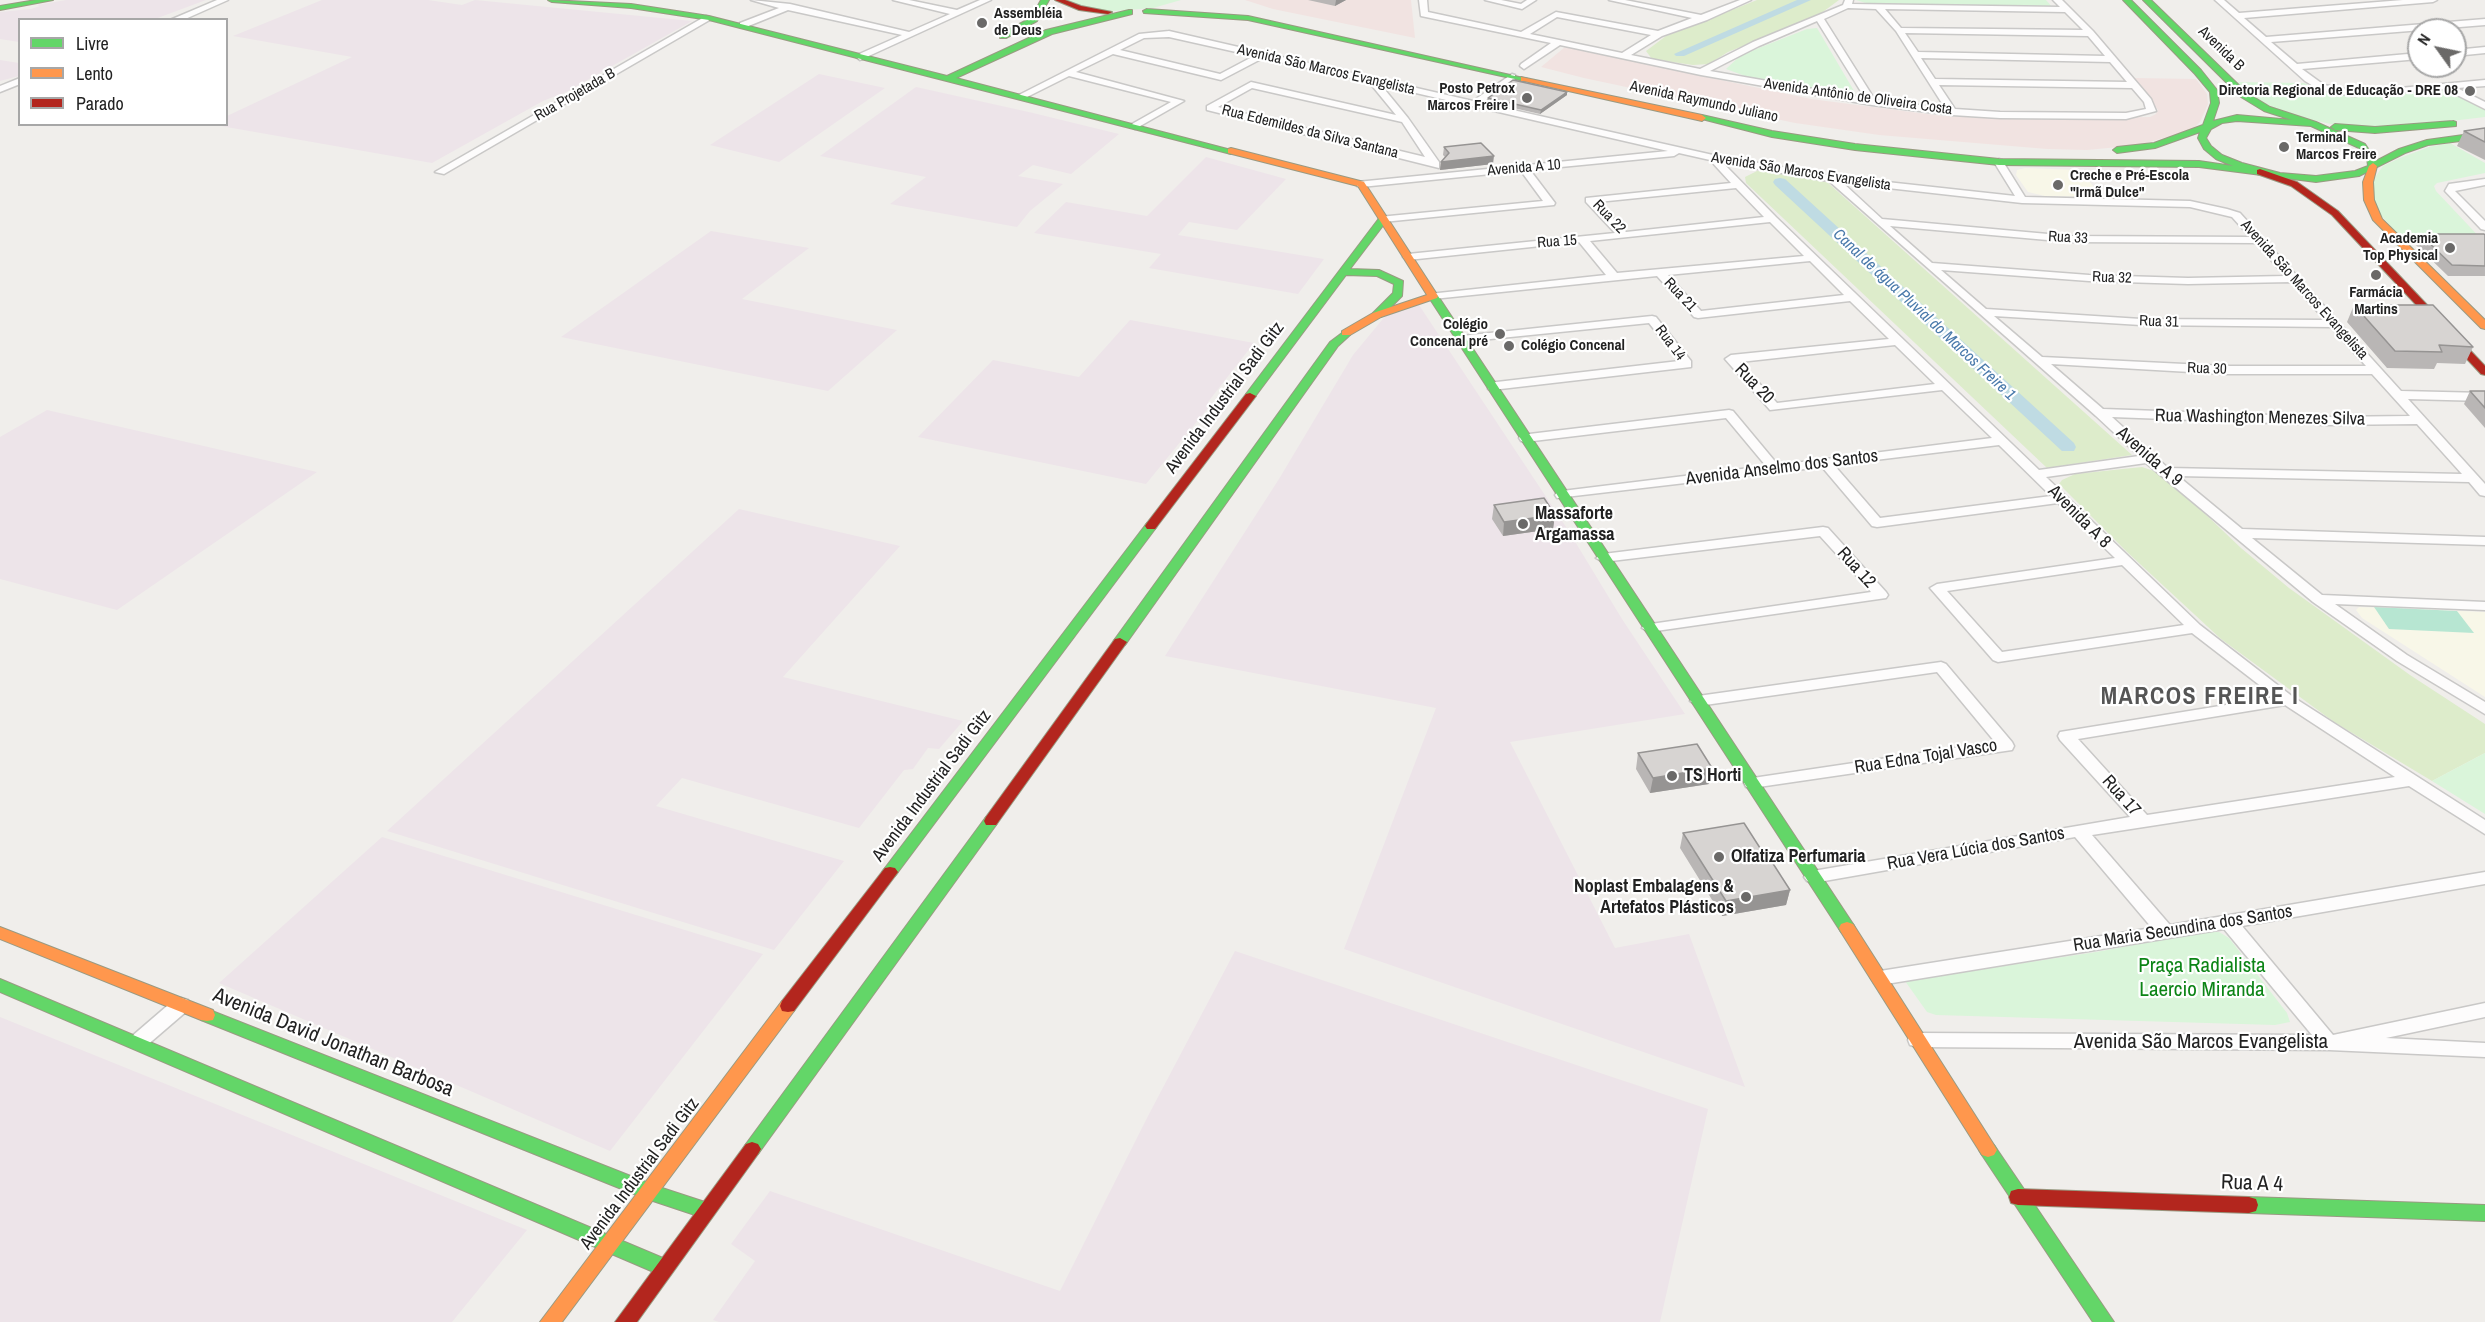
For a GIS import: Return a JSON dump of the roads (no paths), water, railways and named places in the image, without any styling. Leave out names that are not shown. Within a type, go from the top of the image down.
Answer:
[{"type":"main road","points":[[0,2],[14,0]]},
{"type":"main road","points":[[0,8],[49,0]]},
{"type":"main road","points":[[552,0],[631,6],[743,25],[860,57],[1361,184],[1562,495],[1880,978],[2018,1197],[2104,1322]]},
{"type":"main road","points":[[987,44],[1034,19],[1045,0]]},
{"type":"main road","points":[[1059,0],[1094,10],[1129,12],[1171,7],[1190,0]]},
{"type":"main road","points":[[2127,0],[2214,92],[2215,103],[2202,138],[2207,147],[2219,157],[2294,184],[2335,213],[2485,372]]},
{"type":"main road","name":"Avenida B","points":[[2147,0],[2244,95],[2267,109],[2313,124]]},
{"type":"main road","name":"Avenida Raymundo Juliano","points":[[1247,4],[1793,125],[1895,139],[2063,152],[2131,149],[2174,140],[2220,121],[2258,118],[2313,124]]},
{"type":"main road","name":"Avenida Raymundo Juliano","points":[[1148,11],[1205,13],[1248,18],[1782,135],[1921,155],[2000,162],[2199,164],[2260,172]]},
{"type":"main road","points":[[947,79],[1049,32],[1129,12]]},
{"type":"main road","points":[[927,73],[947,63]]},
{"type":"main road","points":[[2313,124],[2375,130],[2462,123]]},
{"type":"main road","points":[[2313,124],[2362,146],[2371,158],[2373,166],[2368,182],[2369,200],[2378,220],[2485,326]]},
{"type":"main road","points":[[2260,172],[2294,178],[2339,178],[2356,174],[2402,151],[2427,143],[2485,135]]},
{"type":"main road","name":"Avenida Industrial Sadi Gitz","points":[[550,1322],[651,1192],[1383,219]]},
{"type":"main road","points":[[1356,256],[1382,252],[1406,256]]},
{"type":"main road","points":[[1344,272],[1379,273],[1399,283],[1398,294],[1377,315]]},
{"type":"main road","points":[[625,1322],[663,1267],[976,843],[1334,344],[1346,333],[1377,315],[1432,296]]},
{"type":"main road","name":"Avenida David Jonathan Barbosa","points":[[0,933],[651,1192],[705,1210]]},
{"type":"main road","points":[[0,985],[663,1267]]},
{"type":"main road","name":"Rua A 4","points":[[2018,1197],[2485,1213]]},
{"type":"street","points":[[179,18],[224,0]]},
{"type":"street","points":[[755,0],[909,34]]},
{"type":"street","points":[[897,0],[959,13]]},
{"type":"street","points":[[860,57],[987,0]]},
{"type":"street","name":"Avenida Antônio de Oliveira Costa","points":[[1423,0],[1424,14],[1701,72],[1872,102],[1952,112],[2067,116],[2126,116],[2151,111],[2148,100],[2090,33],[2057,0]]},
{"type":"street","points":[[1490,0],[1522,7],[1532,0]]},
{"type":"street","points":[[1614,0],[1704,18]]},
{"type":"street","points":[[1624,55],[1659,34],[1704,18],[1743,0]]},
{"type":"street","points":[[2218,0],[2314,84],[2346,92],[2378,93],[2485,83]]},
{"type":"street","points":[[2238,16],[2433,0]]},
{"type":"street","points":[[1701,72],[1756,44],[1820,19],[1848,3],[1879,7],[2067,10]]},
{"type":"street","points":[[743,25],[790,6]]},
{"type":"street","points":[[1879,7],[1899,30],[1916,55],[1930,82],[1952,112]]},
{"type":"street","points":[[1523,34],[1556,14],[1659,34]]},
{"type":"street","name":"Rua Projetada B","points":[[440,172],[709,18]]},
{"type":"street","points":[[1820,19],[1872,102]]},
{"type":"street","points":[[2265,40],[2485,22]]},
{"type":"street","points":[[1899,30],[2090,33]]},
{"type":"street","name":"Avenida São Marcos Evangelista","points":[[1020,97],[1142,36],[1169,34],[1713,158],[1832,179],[2022,200],[2201,206],[2236,215],[2485,492]]},
{"type":"street","points":[[1524,66],[1559,42]]},
{"type":"street","points":[[2467,52],[2485,50]]},
{"type":"street","points":[[1111,51],[1221,77],[1262,55]]},
{"type":"street","points":[[1916,55],[2112,58]]},
{"type":"street","points":[[2295,67],[2407,57]]},
{"type":"street","points":[[1069,73],[1179,101],[1135,126]]},
{"type":"street","points":[[1476,103],[1512,77]]},
{"type":"street","points":[[1372,80],[1388,97],[1443,176]]},
{"type":"street","points":[[0,89],[18,82]]},
{"type":"street","points":[[1930,82],[2133,85]]},
{"type":"street","name":"Rua Edemildes da Silva Santana","points":[[1405,120],[1251,85],[1210,108],[1434,162]]},
{"type":"street","points":[[2445,86],[2485,106]]},
{"type":"street","points":[[1388,97],[1424,92]]},
{"type":"street","name":"Avenida A 10","points":[[1361,184],[1687,152]]},
{"type":"street","name":"Avenida A 8","points":[[1713,158],[1737,185],[2195,628],[2288,700],[2485,828]]},
{"type":"street","points":[[2000,162],[2022,200]]},
{"type":"street","points":[[1383,219],[1550,203],[1524,169]]},
{"type":"street","name":"Avenida A 9","points":[[1832,179],[2100,413],[2149,459],[2318,599],[2402,658],[2485,709]]},
{"type":"street","points":[[2482,223],[2450,191],[2453,186],[2485,183]]},
{"type":"street","name":"Rua 22","points":[[1737,185],[1590,200],[1623,235],[1772,219]]},
{"type":"street","name":"Rua 33","points":[[1880,222],[2070,239],[2257,240]]},
{"type":"street","points":[[1582,239],[1623,235]]},
{"type":"street","name":"Rua 15","points":[[1406,256],[1582,239],[1614,277]]},
{"type":"street","name":"Rua 21","points":[[1659,272],[1812,258]]},
{"type":"street","name":"Rua 32","points":[[1931,266],[2089,278],[2188,281],[2293,279]]},
{"type":"street","points":[[1432,296],[1659,272]]},
{"type":"street","name":"Rua 21","points":[[1659,272],[1698,315],[1854,297]]},
{"type":"street","name":"Rua 31","points":[[1984,312],[2141,322],[2335,324]]},
{"type":"street","name":"Rua 14","points":[[1461,339],[1652,319],[1687,364],[1492,386]]},
{"type":"street","name":"Rua 20","points":[[1899,341],[1731,359],[1774,407],[1946,386]]},
{"type":"street","name":"Rua 30","points":[[2037,360],[2225,370],[2377,370]]},
{"type":"street","points":[[2400,395],[2485,397]]},
{"type":"street","name":"Rua Washington Menezes Silva","points":[[2100,413],[2327,422],[2420,420]]},
{"type":"street","points":[[1525,438],[1729,414],[1776,469]]},
{"type":"street","name":"Avenida Anselmo dos Santos","points":[[1562,495],[2002,441]]},
{"type":"street","points":[[2036,474],[2149,459]]},
{"type":"street","points":[[1825,463],[1877,523],[2061,499]]},
{"type":"street","points":[[2166,472],[2472,478]]},
{"type":"street","name":"Rua 12","points":[[1604,558],[1823,531],[1881,595],[1649,628]]},
{"type":"street","points":[[2238,533],[2485,541]]},
{"type":"street","points":[[2124,561],[1937,588],[1998,657],[2195,628]]},
{"type":"street","points":[[2318,599],[2485,606]]},
{"type":"street","name":"Rua Edna Tojal Vasco","points":[[1698,701],[1941,667],[2006,746],[1752,783]]},
{"type":"street","name":"Rua 17","points":[[2288,700],[2066,736],[2144,821],[2412,780]]},
{"type":"street","points":[[2079,831],[2144,821]]},
{"type":"street","name":"Rua Vera Lúcia dos Santos","points":[[1813,877],[2079,831],[2166,932]]},
{"type":"street","name":"Rua Maria Secundina dos Santos","points":[[1880,978],[2485,878]]},
{"type":"street","points":[[2228,922],[2329,1043],[2485,1011]]},
{"type":"street","points":[[138,1042],[181,1005]]},
{"type":"street","name":"Avenida São Marcos Evangelista","points":[[1917,1040],[2329,1043],[2485,1050]]},
{"type":"waterway","points":[[1680,54],[1806,0]]},
{"type":"waterway","name":"Canal de água Pluvial do Marcos Freire 1","points":[[1780,182],[2068,447]]},
{"type":"place","name":"Assembléia de Deus","points":[[982,23]]},
{"type":"place","name":"Diretoria Regional de Educação - DRE 08","points":[[2470,91]]},
{"type":"place","name":"Posto Petrox Marcos Freire I","points":[[1527,98]]},
{"type":"place","name":"Terminal Marcos Freire","points":[[2284,147]]},
{"type":"place","name":"Creche e Pré-Escola \"Irmã Dulce\"","points":[[2058,185]]},
{"type":"place","name":"Academia Top Physical","points":[[2450,248]]},
{"type":"place","name":"Farmácia Martins","points":[[2376,275]]},
{"type":"place","name":"Colégio Concenal pré","points":[[1500,334]]},
{"type":"place","name":"Colégio Concenal","points":[[1509,346]]},
{"type":"place","name":"Massaforte Argamassa","points":[[1523,524]]},
{"type":"place","name":"TS Horti","points":[[1672,776]]},
{"type":"place","name":"Olfatiza Perfumaria","points":[[1719,857]]},
{"type":"place","name":"Noplast Embalagens & Artefatos Plásticos","points":[[1746,897]]},
{"type":"district","name":"MARCOS FREIRE I","points":[[2200,698]]},
{"type":"park label","name":"Praça Radialista Laercio Miranda","points":[[2202,978]]}]
